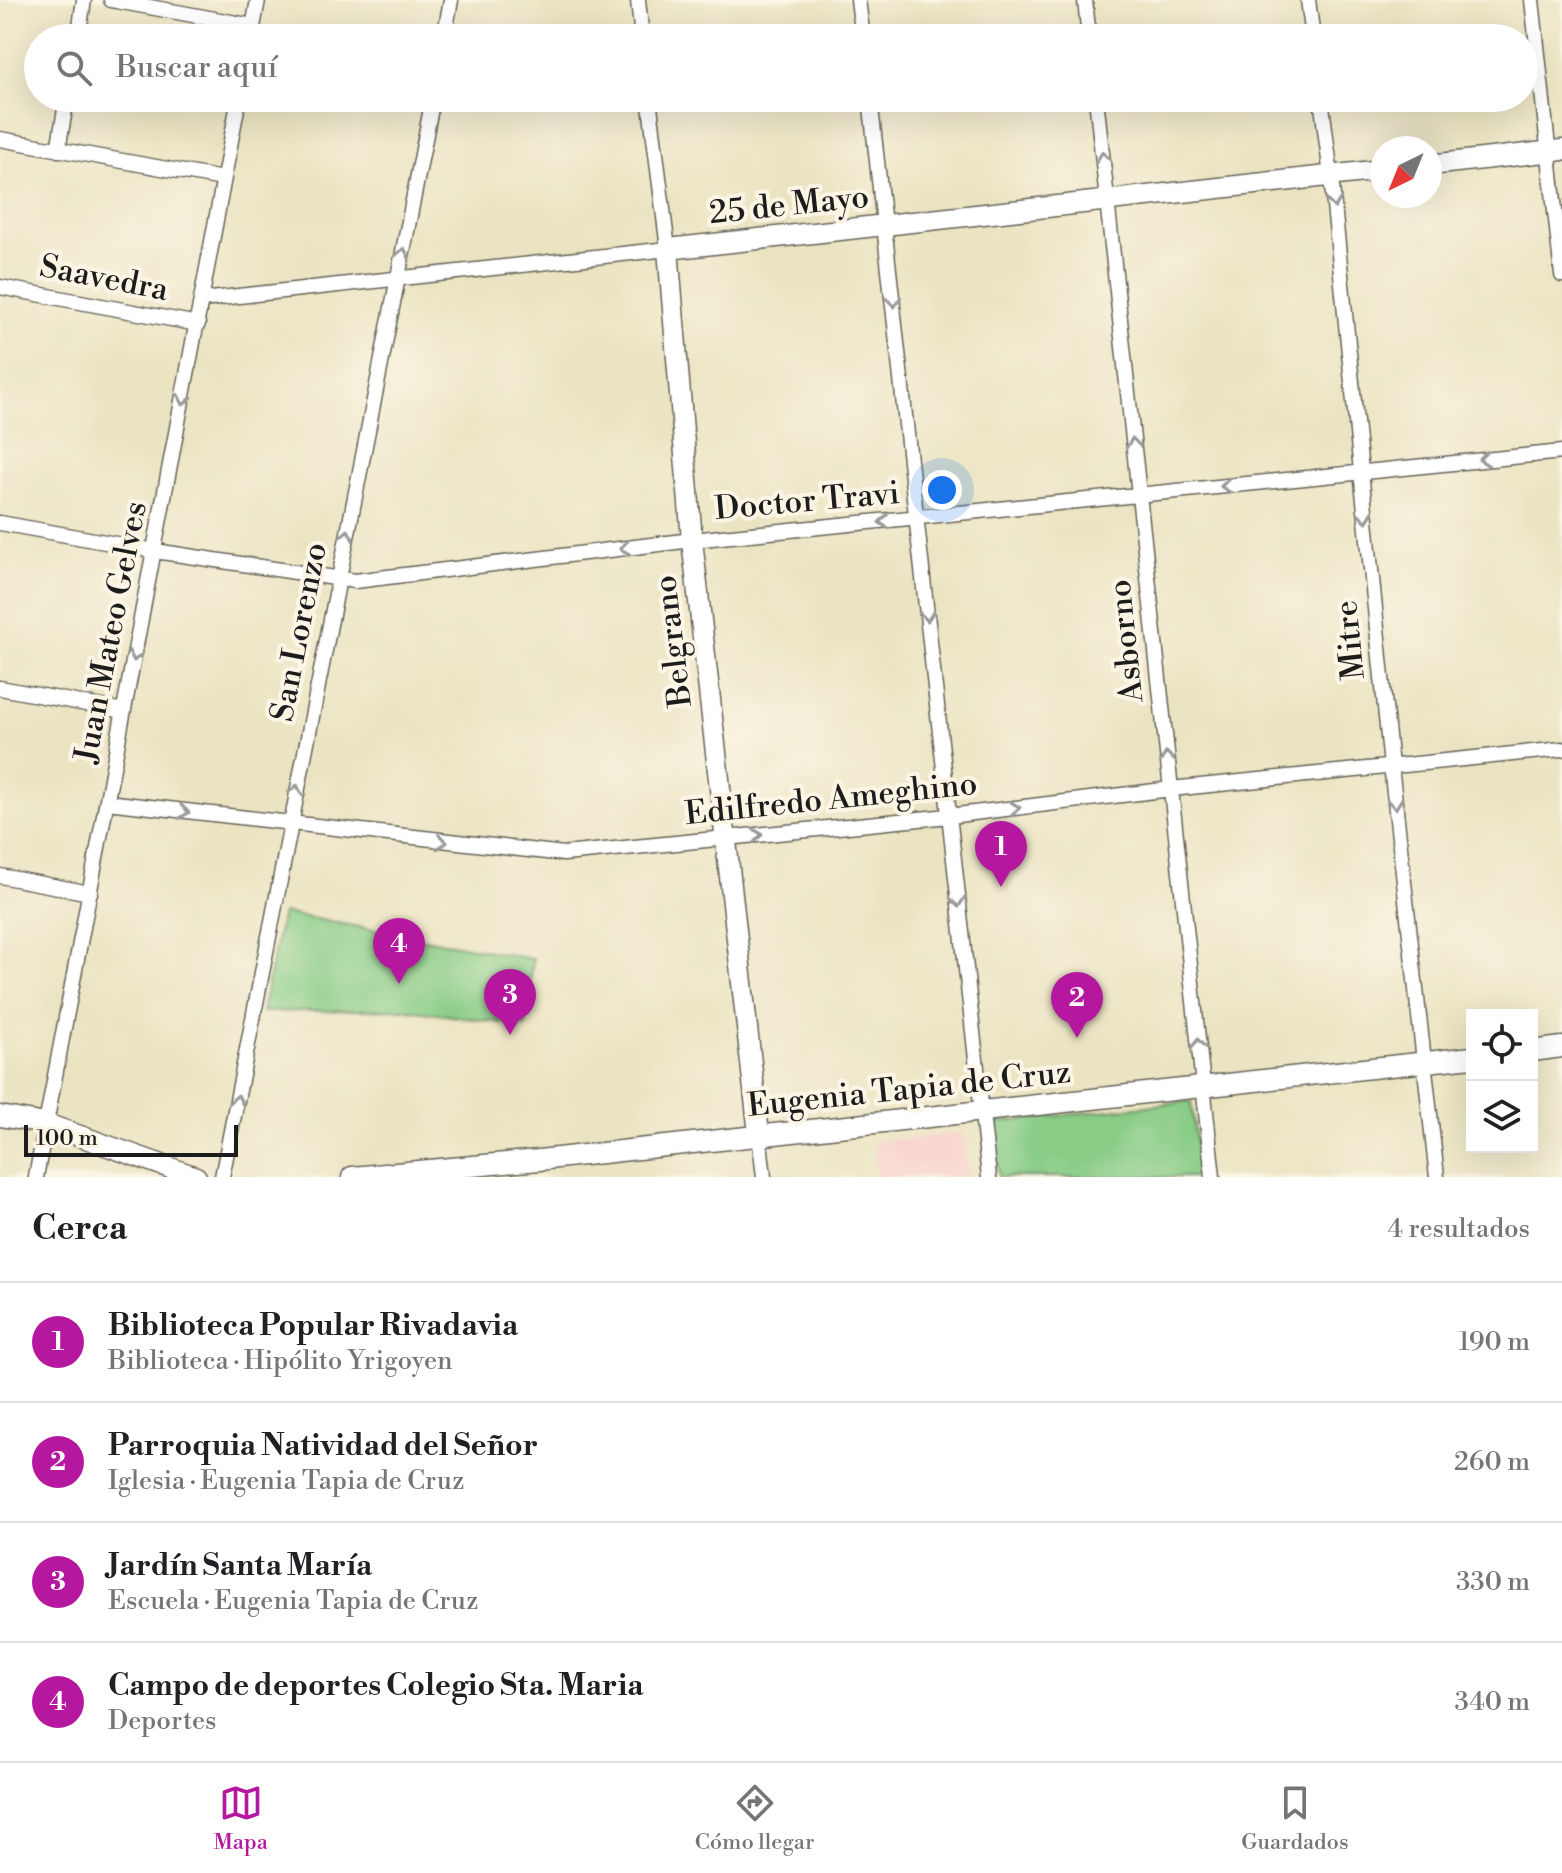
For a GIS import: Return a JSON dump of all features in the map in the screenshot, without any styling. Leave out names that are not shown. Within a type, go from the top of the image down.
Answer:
[{"type":"main road","points":[[1442,164],[1556,151]]},
{"type":"main road","name":"25 de Mayo","points":[[668,249],[1370,171]]},
{"type":"main road","name":"Belgrano","points":[[668,249],[692,540],[759,1134]]},
{"type":"main road","points":[[1538,1050],[1562,1047]]},
{"type":"main road","name":"Eugenia Tapia de Cruz","points":[[352,1177],[540,1168],[759,1134],[1202,1089],[1466,1058]]},
{"type":"main road","points":[[0,1116],[46,1124],[196,1177]]},
{"type":"street","points":[[80,24],[84,0]]},
{"type":"street","points":[[111,0],[217,24]]},
{"type":"street","points":[[254,24],[258,0]]},
{"type":"street","points":[[447,24],[451,0]]},
{"type":"street","points":[[638,0],[641,24]]},
{"type":"street","points":[[858,0],[861,24]]},
{"type":"street","points":[[1085,0],[1088,24]]},
{"type":"street","points":[[1308,0],[1311,24]]},
{"type":"street","points":[[1532,0],[1536,24]]},
{"type":"street","points":[[1538,38],[1556,151],[1562,275]]},
{"type":"street","points":[[58,150],[65,112]]},
{"type":"street","name":"Juan Mateo Gelves","points":[[36,1177],[236,112]]},
{"type":"street","name":"San Lorenzo","points":[[222,1177],[430,112]]},
{"type":"street","name":"Belgrano","points":[[651,112],[668,249]]},
{"type":"street","points":[[872,112],[989,1177]]},
{"type":"street","name":"Asborno","points":[[1098,112],[1213,1177]]},
{"type":"street","name":"Mitre","points":[[1323,112],[1437,1177]]},
{"type":"street","points":[[0,139],[223,179]]},
{"type":"street","name":"25 de Mayo","points":[[202,300],[668,249]]},
{"type":"street","name":"Saavedra","points":[[0,287],[198,324]]},
{"type":"street","name":"Doctor Travi","points":[[0,523],[155,551],[355,581],[692,540],[1562,452]]},
{"type":"street","points":[[0,688],[124,711]]},
{"type":"street","name":"Edilfredo Ameghino","points":[[107,802],[553,854],[949,816],[1171,789],[1562,749]]},
{"type":"street","points":[[0,876],[90,893]]},
{"type":"street","name":"Belgrano","points":[[759,1134],[764,1177]]},
{"type":"shaded area","points":[[964,1133],[969,1177],[877,1177],[874,1142]]},
{"type":"green space","points":[[282,913],[533,959],[525,1026],[402,1009],[262,1012]]},
{"type":"green space","points":[[1191,1101],[1200,1177],[999,1177],[992,1123]]},
{"type":"place","name":"Biblioteca Popular Rivadavia","points":[[1001,887]]},
{"type":"place","name":"Campo de deportes Colegio Sta. Maria","points":[[399,984]]},
{"type":"place","name":"Jardín Santa María","points":[[510,1035]]},
{"type":"place","name":"Parroquia Natividad del Señor","points":[[1077,1038]]}]
